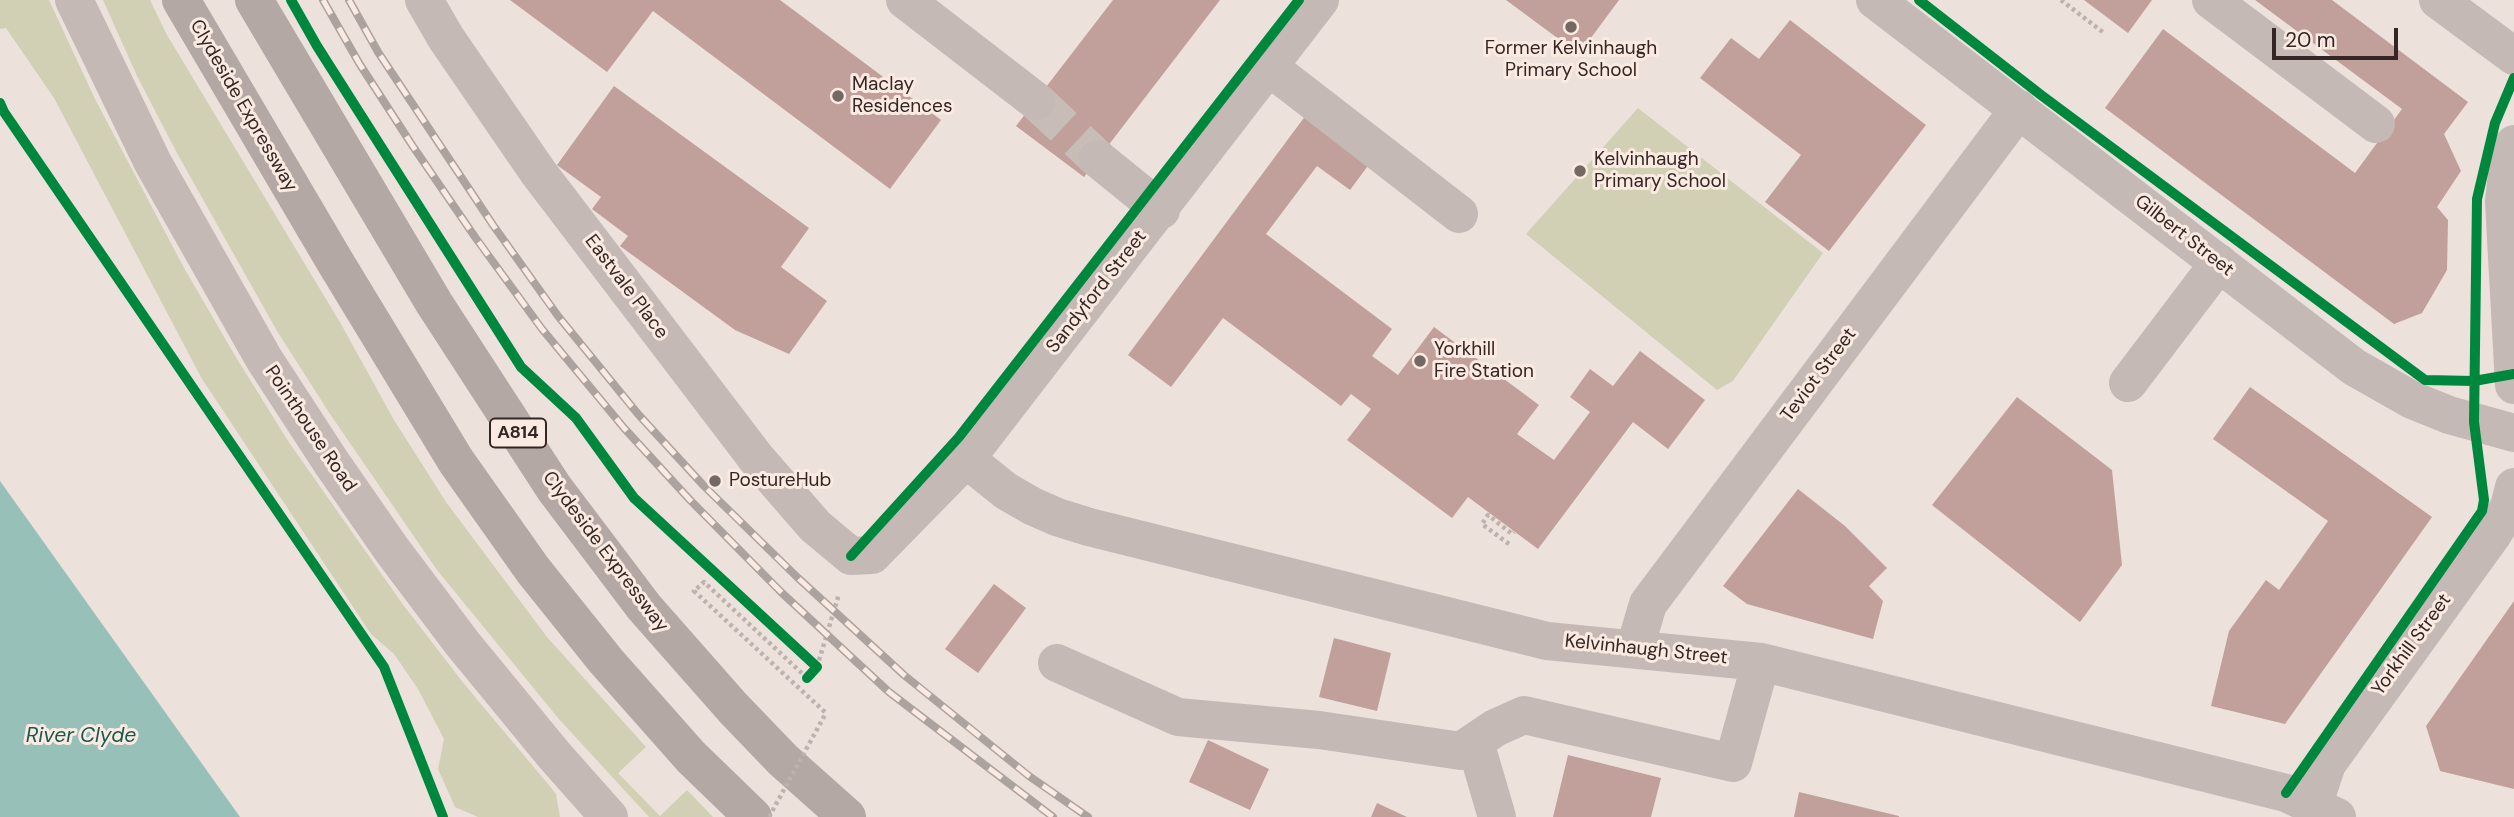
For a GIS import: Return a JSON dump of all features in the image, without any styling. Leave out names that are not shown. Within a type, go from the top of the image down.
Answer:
[{"type":"main road","name":"Clydeside Expressway","points":[[181,0],[334,260],[471,483],[533,570],[606,661],[691,757],[753,817]]},
{"type":"main road","name":"Clydeside Expressway","points":[[254,0],[434,303],[554,488],[644,607],[733,708],[783,760],[847,817]]},
{"type":"street","name":"Pointhouse Road","points":[[74,0],[153,163],[264,359],[392,550],[462,643],[609,817]]},
{"type":"street","name":"Eastvale Place","points":[[424,0],[446,38],[538,172],[756,458],[815,526],[851,556]]},
{"type":"street","points":[[905,0],[1036,101]]},
{"type":"street","name":"Gilbert Street","points":[[1875,0],[2354,367],[2412,400],[2449,415],[2514,433]]},
{"type":"street","points":[[2211,0],[2376,124]]},
{"type":"street","points":[[2438,0],[2514,56]]},
{"type":"street","name":"Sandyford Street","points":[[851,556],[872,555],[967,459],[1319,1]]},
{"type":"street","points":[[1269,67],[1459,214]]},
{"type":"street","name":"Teviot Street","points":[[1635,648],[1648,604],[2019,109]]},
{"type":"street","points":[[2514,144],[2504,202],[2514,386]]},
{"type":"street","points":[[1098,159],[1161,209]]},
{"type":"street","points":[[2128,383],[2219,263]]},
{"type":"street","name":"Kelvinhaugh Street","points":[[967,459],[1006,491],[1032,506],[1088,527],[1547,641],[1761,662],[2304,808]]},
{"type":"street","name":"Yorkhill Street","points":[[2304,808],[2327,764],[2502,521],[2514,487]]},
{"type":"street","points":[[1057,663],[1178,717],[1319,730],[1461,751],[1496,728],[1524,715],[1733,763],[1761,662]]},
{"type":"street","points":[[1475,742],[1497,817]]},
{"type":"path","points":[[2061,0],[2104,33]]},
{"type":"path","points":[[1509,544],[1482,524],[1488,515],[1514,534]]},
{"type":"path","points":[[769,817],[826,713],[694,591],[704,582],[807,678],[817,667],[851,556]]},
{"type":"path","points":[[807,658],[817,667]]},
{"type":"green space","points":[[0,0],[49,0],[95,99],[183,266],[288,441],[404,606],[465,685],[556,794],[560,817],[478,817],[455,807],[438,769],[444,739],[418,689],[394,654],[371,634],[202,379],[54,98],[6,28],[0,29]]},
{"type":"green space","points":[[103,0],[150,0],[167,35],[341,324],[394,420],[446,502],[547,637],[646,747],[618,773],[660,816],[687,790],[713,817],[649,817],[558,718],[437,570],[330,414],[277,331],[178,155],[137,76]]},
{"type":"green space","points":[[1638,108],[1823,253],[1733,381],[1717,390],[1526,234]]},
{"type":"water","name":"River Clyde","points":[[0,481],[240,817],[0,817]]},
{"type":"building","name":"Maclay Residences","points":[[510,0],[780,0],[941,120],[890,189],[653,11],[607,72]]},
{"type":"building","points":[[1113,0],[1220,0],[1084,177],[1016,126]]},
{"type":"building","name":"Former Kelvinhaugh Primary School","points":[[1506,0],[1619,0],[1579,54]]},
{"type":"building","points":[[2084,0],[2152,0],[2128,33]]},
{"type":"building","points":[[2255,0],[2332,0],[2468,102],[2444,134],[2461,171],[2437,207],[2448,220],[2447,270],[2422,313],[2394,324],[2105,108],[2163,29],[2355,173],[2402,109]]},
{"type":"building","points":[[1790,20],[1926,125],[1829,251],[1765,202],[1801,155],[1700,78],[1731,38],[1759,59]]},
{"type":"building","points":[[614,86],[809,228],[781,267],[827,301],[789,354],[735,330],[620,246],[628,236],[592,209],[601,197],[557,165]]},
{"type":"building","points":[[1306,115],[1370,163],[1350,190],[1317,166],[1266,234],[1392,329],[1372,356],[1398,375],[1434,327],[1539,405],[1517,434],[1554,460],[1590,412],[1570,397],[1590,369],[1613,386],[1640,351],[1705,400],[1668,449],[1633,422],[1538,549],[1468,497],[1452,518],[1347,440],[1371,409],[1351,394],[1341,406],[1223,318],[1171,387],[1128,355]]},
{"type":"building","points":[[2250,387],[2432,517],[2285,724],[2211,706],[2229,631],[2266,580],[2279,590],[2328,521],[2213,439]]},
{"type":"building","points":[[2017,397],[2112,470],[2122,565],[2080,622],[1932,505]]},
{"type":"building","points":[[1798,489],[1845,526],[1887,568],[1869,586],[1883,601],[1873,639],[1747,604],[1723,586]]},
{"type":"building","points":[[994,584],[1026,608],[978,673],[945,649]]},
{"type":"building","points":[[2514,601],[2514,789],[2440,771],[2426,726]]},
{"type":"building","points":[[1334,638],[1391,653],[1377,711],[1319,697]]},
{"type":"building","points":[[1208,740],[1269,769],[1250,810],[1189,782]]},
{"type":"building","points":[[1568,755],[1661,778],[1651,817],[1553,817]]},
{"type":"building","points":[[1799,792],[1899,816],[1899,817],[1794,817]]},
{"type":"building","points":[[1377,803],[1407,817],[1371,817]]},
{"type":"tunnel","points":[[1036,101],[1098,159]]},
{"type":"railway","points":[[323,0],[359,63],[475,237],[542,329],[624,428],[690,500],[782,593],[889,692],[1053,817]]},
{"type":"railway","points":[[349,0],[378,52],[493,225],[558,316],[638,414],[704,486],[797,577],[904,675],[1029,776],[1088,817]]},
{"type":"cycle path","points":[[291,0],[317,46],[521,367],[576,418],[634,498],[817,667],[807,678]]},
{"type":"cycle path","points":[[851,556],[959,437],[1299,0]]},
{"type":"cycle path","points":[[1919,0],[2041,95],[2425,380],[2474,381],[2514,374]]},
{"type":"cycle path","points":[[2286,793],[2482,511],[2484,500],[2474,422],[2477,199],[2495,123],[2514,78]]},
{"type":"cycle path","points":[[0,103],[384,667],[443,817]]},
{"type":"place","name":"Former Kelvinhaugh Primary School","points":[[1571,27]]},
{"type":"place","name":"Maclay Residences","points":[[838,96]]},
{"type":"place","name":"Kelvinhaugh Primary School","points":[[1580,171]]},
{"type":"place","name":"Yorkhill Fire Station","points":[[1420,361]]},
{"type":"place","name":"PostureHub","points":[[715,481]]}]
